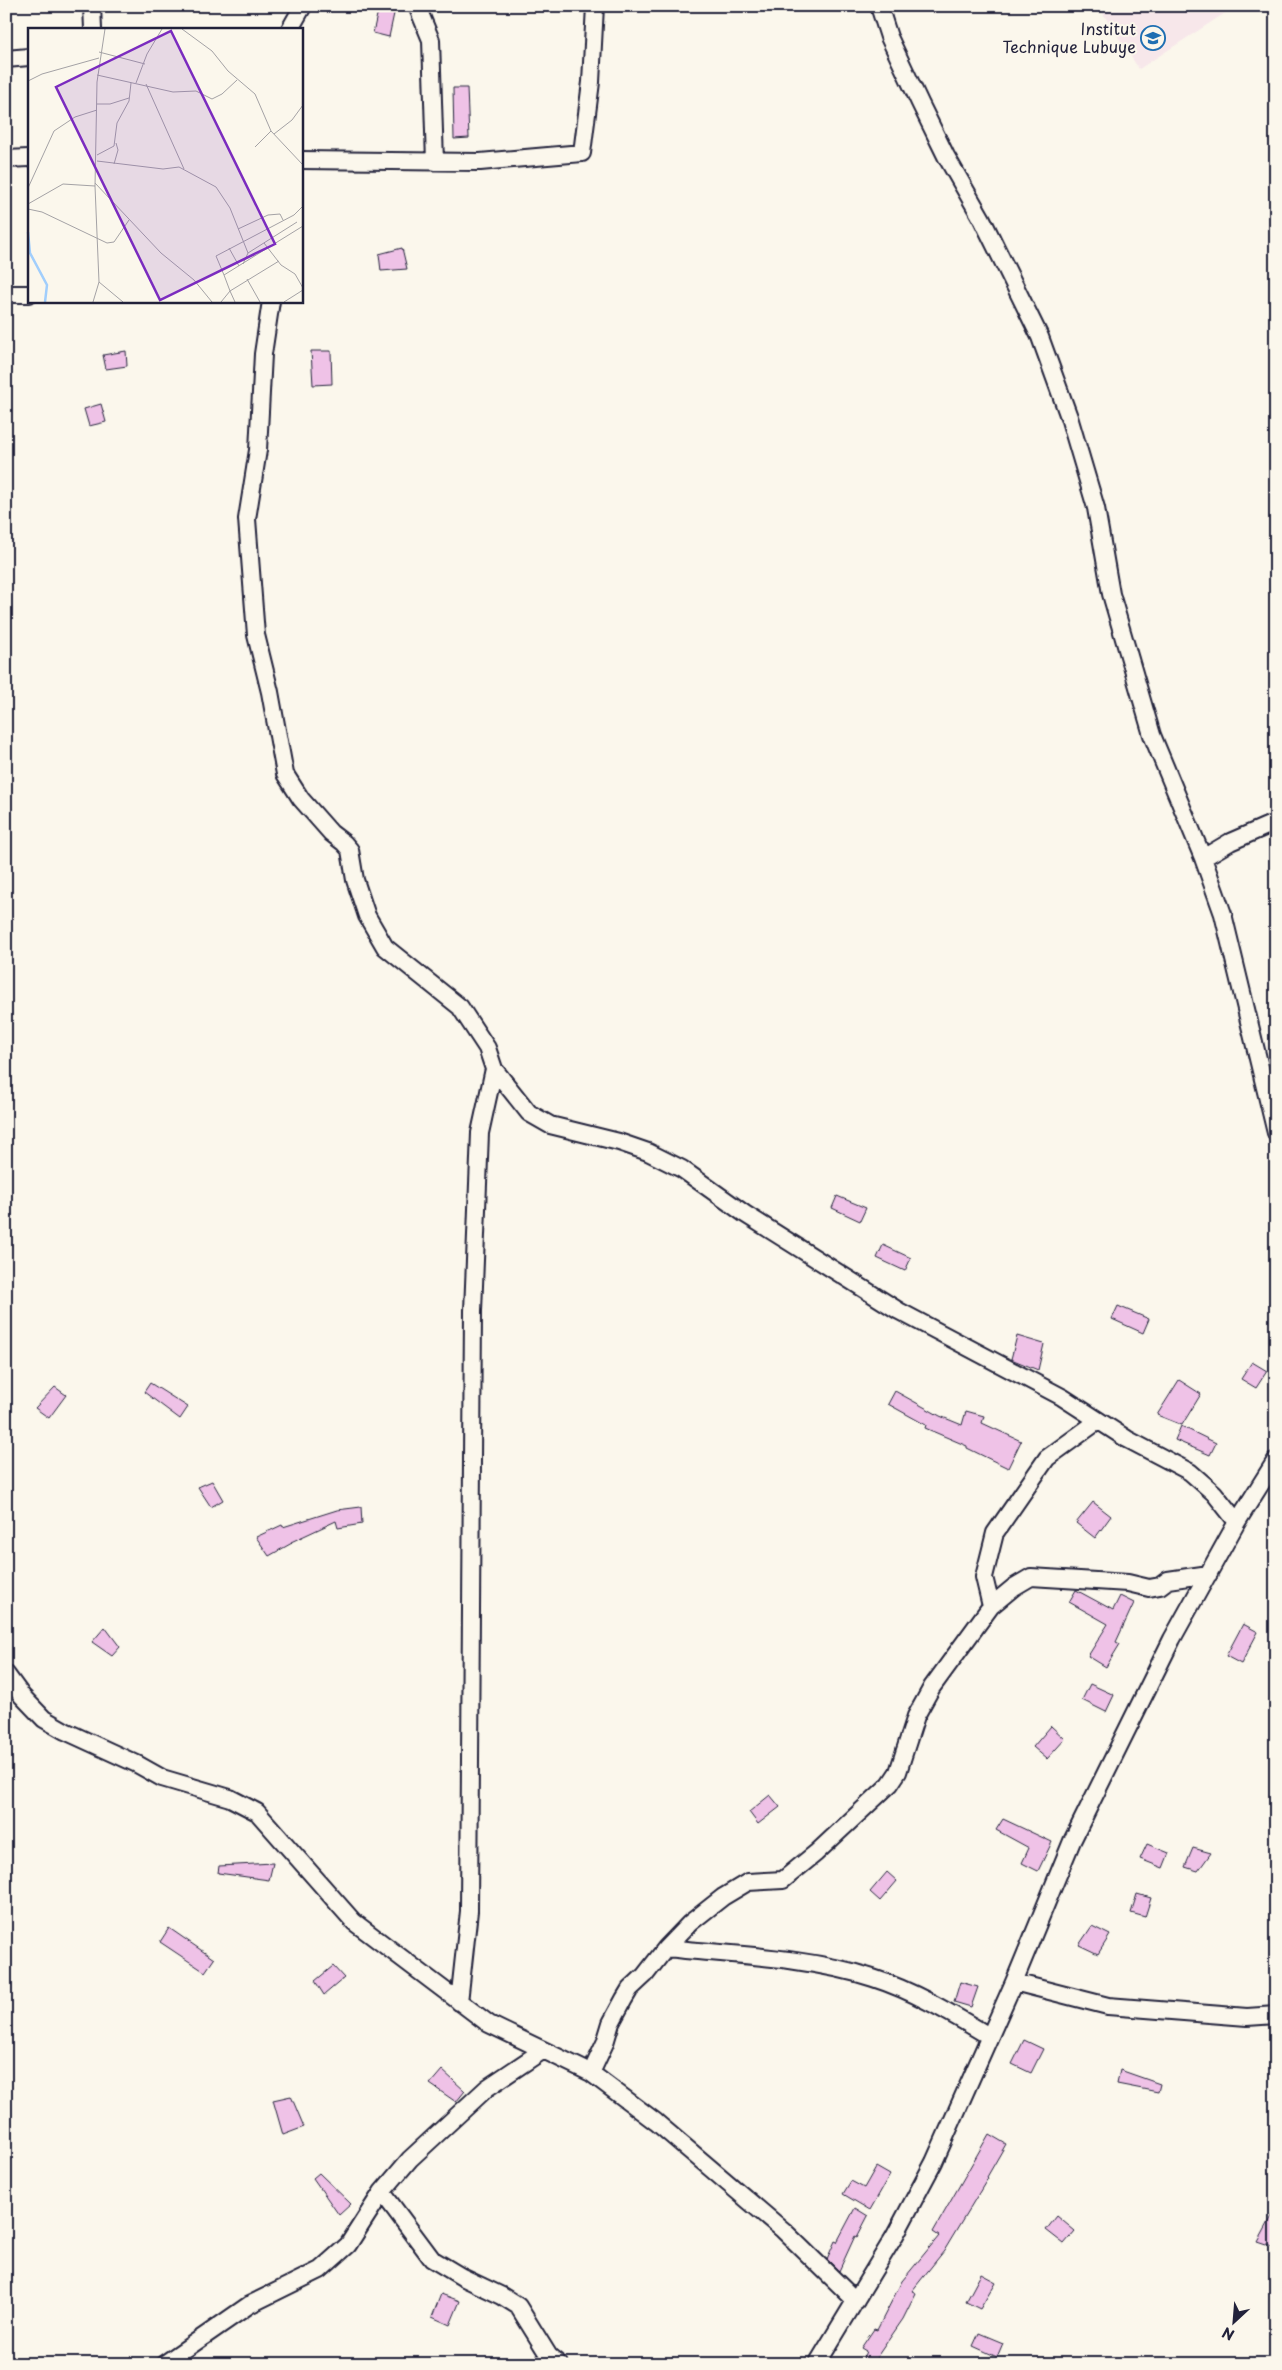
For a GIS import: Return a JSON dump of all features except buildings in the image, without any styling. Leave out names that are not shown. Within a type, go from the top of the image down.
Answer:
[{"type":"street","points":[[92,6],[93,28]]},
{"type":"street","points":[[291,28],[303,6]]},
{"type":"street","points":[[417,6],[431,40],[435,162]]},
{"type":"street","points":[[302,160],[480,162],[582,153],[592,82],[595,6]]},
{"type":"street","points":[[879,6],[889,37],[920,103],[946,156],[986,228],[1040,337],[1069,417],[1096,508],[1111,594],[1152,735],[1203,858],[1223,914],[1276,1133]]},
{"type":"street","points":[[6,59],[28,57]]},
{"type":"street","points":[[6,159],[28,158]]},
{"type":"street","points":[[6,294],[28,294]]},
{"type":"street","points":[[271,302],[264,354],[258,450],[247,519],[256,635],[270,692],[285,774],[301,799],[331,833],[350,850],[358,893],[367,916],[381,942],[393,955],[460,1007],[487,1048],[494,1069],[529,1113],[550,1125],[619,1142],[648,1152],[682,1169],[753,1220],[899,1311],[1062,1397],[1127,1439],[1190,1472],[1214,1493],[1237,1522]]},
{"type":"street","points":[[1203,858],[1230,842],[1276,822]]},
{"type":"street","points":[[459,2002],[469,1911],[473,1311],[480,1133],[494,1069]]},
{"type":"street","points":[[991,1606],[984,1577],[995,1533],[1047,1458],[1098,1421]]},
{"type":"street","points":[[817,2364],[894,2237],[934,2162],[1014,1982],[1072,1840],[1172,1638],[1237,1522],[1276,1460]]},
{"type":"street","points":[[591,2073],[605,2043],[611,2023],[630,1989],[645,1976],[666,1948],[690,1923],[723,1897],[748,1882],[782,1880],[816,1853],[890,1784],[898,1772],[916,1716],[932,1687],[991,1606],[1014,1587],[1030,1577],[1128,1583],[1149,1588],[1160,1586],[1168,1580],[1209,1574]]},
{"type":"street","points":[[6,1674],[22,1696],[44,1719],[65,1731],[137,1764],[162,1778],[230,1798],[257,1812],[354,1922],[489,2024],[591,2073],[656,2122],[746,2197],[816,2260],[856,2301]]},
{"type":"street","points":[[666,1948],[830,1966],[873,1978],[906,1990],[989,2036]]},
{"type":"street","points":[[1014,1982],[1108,2006],[1247,2017],[1276,2015]]},
{"type":"street","points":[[164,2364],[249,2305],[320,2270],[348,2245],[382,2192],[410,2159],[487,2088],[542,2051]]},
{"type":"street","points":[[382,2192],[432,2259],[518,2306],[548,2356],[559,2364]]},
{"type":"shaded area","name":"Institut Technique Lubuye","points":[[1098,6],[1236,6],[1139,69]]},
{"type":"place","name":"Institut Technique Lubuye","points":[[1153,38]]}]
